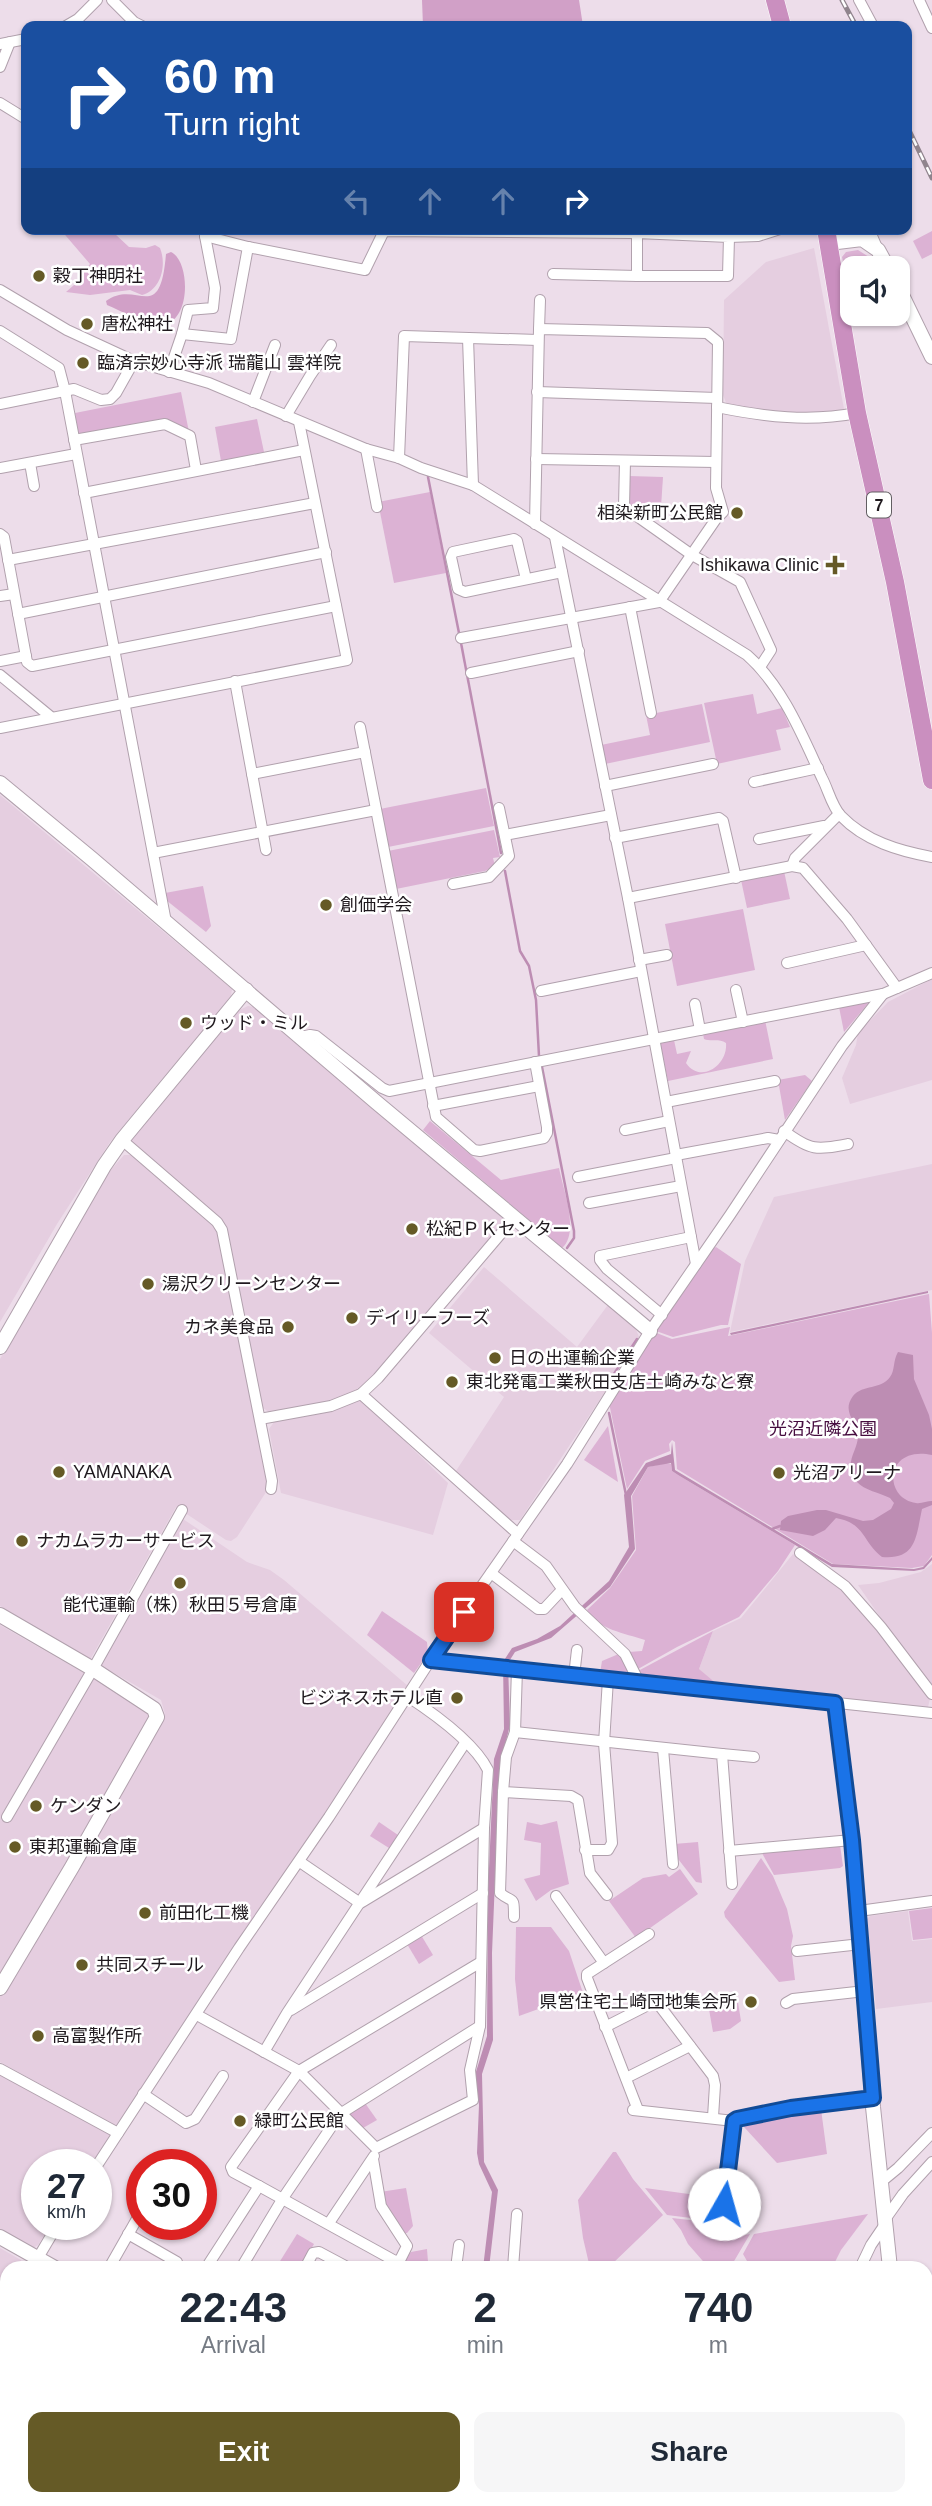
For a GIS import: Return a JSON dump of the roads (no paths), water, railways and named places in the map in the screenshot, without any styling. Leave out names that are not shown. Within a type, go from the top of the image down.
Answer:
[{"type":"highway","points":[[775,0],[781,21]]},
{"type":"highway","name":"7","points":[[828,236],[858,413],[892,569],[932,780]]},
{"type":"street","points":[[75,21],[97,0]]},
{"type":"street","points":[[112,0],[133,21]]},
{"type":"street","points":[[859,0],[870,21]]},
{"type":"street","points":[[919,0],[932,29]]},
{"type":"street","points":[[0,67],[5,43]]},
{"type":"street","points":[[0,103],[21,115]]},
{"type":"street","points":[[169,372],[188,310],[213,308],[215,288],[206,235]]},
{"type":"street","points":[[214,235],[248,247],[365,270],[382,235]]},
{"type":"street","points":[[637,235],[637,276]]},
{"type":"street","points":[[553,274],[728,276],[729,235]]},
{"type":"street","points":[[872,235],[881,256]]},
{"type":"street","points":[[828,236],[862,239],[878,250]]},
{"type":"street","points":[[182,334],[231,339],[248,247]]},
{"type":"street","points":[[0,290],[67,330],[134,361],[209,383],[366,449],[473,485],[747,655],[760,667],[789,708],[839,814],[856,829],[878,842],[899,851],[932,857]]},
{"type":"street","points":[[535,524],[540,300]]},
{"type":"street","points":[[910,308],[929,342],[932,357]]},
{"type":"street","points":[[0,331],[59,368],[166,922]]},
{"type":"street","points":[[399,458],[404,336],[468,338],[539,334],[707,333],[718,342],[716,488],[723,512],[659,602],[461,638]]},
{"type":"street","points":[[468,338],[473,485]]},
{"type":"street","points":[[253,401],[275,345]]},
{"type":"street","points":[[286,416],[331,345]]},
{"type":"street","points":[[0,404],[74,389],[102,400],[110,399],[134,361]]},
{"type":"street","points":[[537,392],[717,403],[762,417],[829,419],[858,413]]},
{"type":"street","points":[[0,728],[347,660],[299,422]]},
{"type":"street","points":[[74,440],[165,424],[190,436],[196,470]]},
{"type":"street","points":[[366,449],[377,507]]},
{"type":"street","points":[[84,493],[304,450]]},
{"type":"street","points":[[0,468],[76,454]]},
{"type":"street","points":[[536,459],[716,462]]},
{"type":"street","points":[[625,461],[624,507],[692,555],[740,582],[771,650],[760,667]]},
{"type":"street","points":[[30,463],[34,486]]},
{"type":"street","points":[[8,560],[315,503]]},
{"type":"street","points":[[0,534],[4,537],[27,662],[32,666],[336,606]]},
{"type":"street","points":[[555,537],[628,898],[696,1264]]},
{"type":"street","points":[[526,579],[517,541],[514,539],[453,552],[450,556],[458,589],[464,592],[562,572]]},
{"type":"street","points":[[18,614],[326,552]]},
{"type":"street","points":[[0,596],[14,594]]},
{"type":"street","points":[[630,607],[651,713]]},
{"type":"street","points":[[471,673],[579,651]]},
{"type":"street","points":[[0,661],[26,656]]},
{"type":"street","points":[[0,675],[51,717]]},
{"type":"street","points":[[235,681],[266,850]]},
{"type":"street","points":[[360,727],[436,1117],[474,1150],[544,1138],[547,1127],[535,1062]]},
{"type":"street","points":[[252,774],[365,752]]},
{"type":"street","points":[[605,786],[713,764]]},
{"type":"street","points":[[754,782],[818,768]]},
{"type":"street","points":[[0,783],[650,1331]]},
{"type":"street","points":[[453,884],[489,877],[510,862],[499,808]]},
{"type":"street","points":[[153,852],[376,810]]},
{"type":"street","points":[[792,866],[794,858],[839,814]]},
{"type":"street","points":[[505,835],[611,816]]},
{"type":"street","points":[[615,838],[719,818],[723,821],[736,878]]},
{"type":"street","points":[[759,839],[824,826]]},
{"type":"street","points":[[628,898],[792,866],[803,868],[847,919],[897,988]]},
{"type":"street","points":[[788,963],[866,945]]},
{"type":"street","points":[[541,991],[640,966],[667,955]]},
{"type":"street","points":[[301,1037],[316,1036],[389,1091],[883,994],[932,973]]},
{"type":"street","points":[[0,1347],[104,1166],[122,1140],[246,990]]},
{"type":"street","points":[[736,990],[743,1022]]},
{"type":"street","points":[[107,2149],[239,1948],[300,1862],[431,1660],[568,1464],[650,1331],[842,1046],[883,994]]},
{"type":"street","points":[[695,1004],[700,1030]]},
{"type":"street","points":[[666,1102],[775,1081]]},
{"type":"street","points":[[433,1106],[539,1086]]},
{"type":"street","points":[[625,1130],[669,1121]]},
{"type":"street","points":[[578,1177],[781,1136],[813,1148],[848,1144]]},
{"type":"street","points":[[122,1140],[217,1222],[222,1230],[272,1482],[271,1489]]},
{"type":"street","points":[[589,1203],[681,1186]]},
{"type":"street","points":[[260,1419],[331,1406],[361,1394],[379,1378],[515,1217]]},
{"type":"street","points":[[662,1315],[607,1269],[600,1256],[691,1237]]},
{"type":"street","points":[[361,1394],[546,1566],[580,1611],[625,1654],[639,1682]]},
{"type":"street","points":[[7,1817],[93,1670],[181,1510]]},
{"type":"street","points":[[800,1553],[845,1586],[881,1627],[932,1694]]},
{"type":"street","points":[[491,1573],[538,1609],[544,1609],[559,1592]]},
{"type":"street","points":[[0,1615],[154,1709],[157,1717],[0,1987]]},
{"type":"street","points":[[574,1676],[576,1650]]},
{"type":"street","points":[[431,1660],[932,1715]]},
{"type":"street","points":[[510,1668],[515,1732],[506,1757],[500,1893],[511,1897],[514,1902],[514,1917]]},
{"type":"street","points":[[585,1850],[608,1850],[612,1843],[604,1743],[608,1679]]},
{"type":"street","points":[[329,2223],[374,2154],[473,2100],[470,2070],[480,2026],[484,1828],[488,1770],[466,1743],[431,1712],[407,1696]]},
{"type":"street","points":[[835,1703],[852,1840],[889,2261]]},
{"type":"street","points":[[515,1732],[754,1757]]},
{"type":"street","points":[[264,2052],[315,1970],[466,1743]]},
{"type":"street","points":[[663,1749],[673,1864]]},
{"type":"street","points":[[722,1755],[732,1884]]},
{"type":"street","points":[[503,1792],[572,1796],[578,1800],[590,1873],[607,1895]]},
{"type":"street","points":[[360,1903],[484,1828]]},
{"type":"street","points":[[729,1851],[852,1840]]},
{"type":"street","points":[[388,1861],[410,1873]]},
{"type":"street","points":[[300,1862],[360,1903]]},
{"type":"street","points":[[287,2013],[482,1893]]},
{"type":"street","points":[[556,1896],[604,1963]]},
{"type":"street","points":[[859,1912],[932,1901]]},
{"type":"street","points":[[649,1934],[587,1974],[636,2110],[734,2121],[791,2108],[873,2098]]},
{"type":"street","points":[[797,1951],[861,1944]]},
{"type":"street","points":[[393,2261],[233,2172],[231,2167],[299,2071],[481,1962]]},
{"type":"street","points":[[315,1970],[335,1983]]},
{"type":"street","points":[[786,2003],[793,1999],[865,1991]]},
{"type":"street","points":[[605,2027],[656,2001],[713,2076],[713,2117]]},
{"type":"street","points":[[197,2015],[299,2071],[374,2154],[381,2206],[407,2246],[398,2261]]},
{"type":"street","points":[[245,2261],[340,2115],[480,2026]]},
{"type":"street","points":[[626,2078],[690,2046]]},
{"type":"street","points":[[0,2069],[118,2133]]},
{"type":"street","points":[[143,2094],[186,2123],[195,2119],[223,2076]]},
{"type":"street","points":[[724,2204],[734,2121]]},
{"type":"street","points":[[881,2182],[932,2133]]},
{"type":"street","points":[[863,2261],[903,2194],[932,2162]]},
{"type":"street","points":[[211,2261],[259,2186]]},
{"type":"street","points":[[514,2261],[517,2214]]},
{"type":"street","points":[[0,2237],[31,2261]]},
{"type":"street","points":[[113,2261],[126,2238]]},
{"type":"street","points":[[35,2261],[48,2240]]},
{"type":"street","points":[[138,2240],[175,2261]]},
{"type":"street","points":[[457,2261],[459,2245]]},
{"type":"street","points":[[309,2261],[313,2253],[319,2252],[336,2261]]},
{"type":"waterway","points":[[428,477],[459,633]]},
{"type":"waterway","points":[[461,643],[501,853]]},
{"type":"waterway","points":[[505,871],[520,951],[529,966],[536,1000],[539,1056]]},
{"type":"waterway","points":[[542,1067],[574,1231],[574,1238],[567,1248]]},
{"type":"waterway","points":[[604,1389],[637,1339]]},
{"type":"waterway","points":[[609,1413],[626,1495]]},
{"type":"waterway","points":[[772,1529],[780,1526]]},
{"type":"railway","points":[[842,0],[853,21]]},
{"type":"railway","points":[[912,136],[932,178]]},
{"type":"place","name":"穀丁神明社","points":[[39,276]]},
{"type":"place","name":"唐松神社","points":[[87,324]]},
{"type":"place","name":"臨済宗妙心寺派 瑞龍山 雲祥院","points":[[83,363]]},
{"type":"place","name":"相染新町公民館","points":[[737,513]]},
{"type":"place","name":"Ishikawa Clinic","points":[[835,565]]},
{"type":"place","name":"創価学会","points":[[326,905]]},
{"type":"place","name":"ウッド・ミル","points":[[186,1023]]},
{"type":"place","name":"松紀ＰＫセンター","points":[[412,1229]]},
{"type":"place","name":"湯沢クリーンセンター","points":[[148,1284]]},
{"type":"place","name":"デイリーフーズ","points":[[352,1318]]},
{"type":"place","name":"カネ美食品","points":[[288,1327]]},
{"type":"place","name":"日の出運輸企業","points":[[495,1358]]},
{"type":"place","name":"東北発電工業秋田支店土崎みなと寮","points":[[452,1382]]},
{"type":"place","name":"YAMANAKA","points":[[59,1472]]},
{"type":"place","name":"光沼アリーナ","points":[[779,1473]]},
{"type":"place","name":"ナカムラカーサービス","points":[[22,1541]]},
{"type":"place","name":"能代運輸（株）秋田５号倉庫","points":[[180,1583]]},
{"type":"place","name":"ビジネスホテル直","points":[[457,1698]]},
{"type":"place","name":"ケンダン","points":[[36,1806]]},
{"type":"place","name":"東邦運輸倉庫","points":[[15,1847]]},
{"type":"place","name":"前田化工機","points":[[145,1913]]},
{"type":"place","name":"共同スチール","points":[[82,1965]]},
{"type":"place","name":"県営住宅土崎団地集会所","points":[[751,2002]]},
{"type":"place","name":"高富製作所","points":[[38,2036]]},
{"type":"place","name":"緑町公民館","points":[[240,2121]]},
{"type":"park label","name":"光沼近隣公園","points":[[823,1429]]}]
